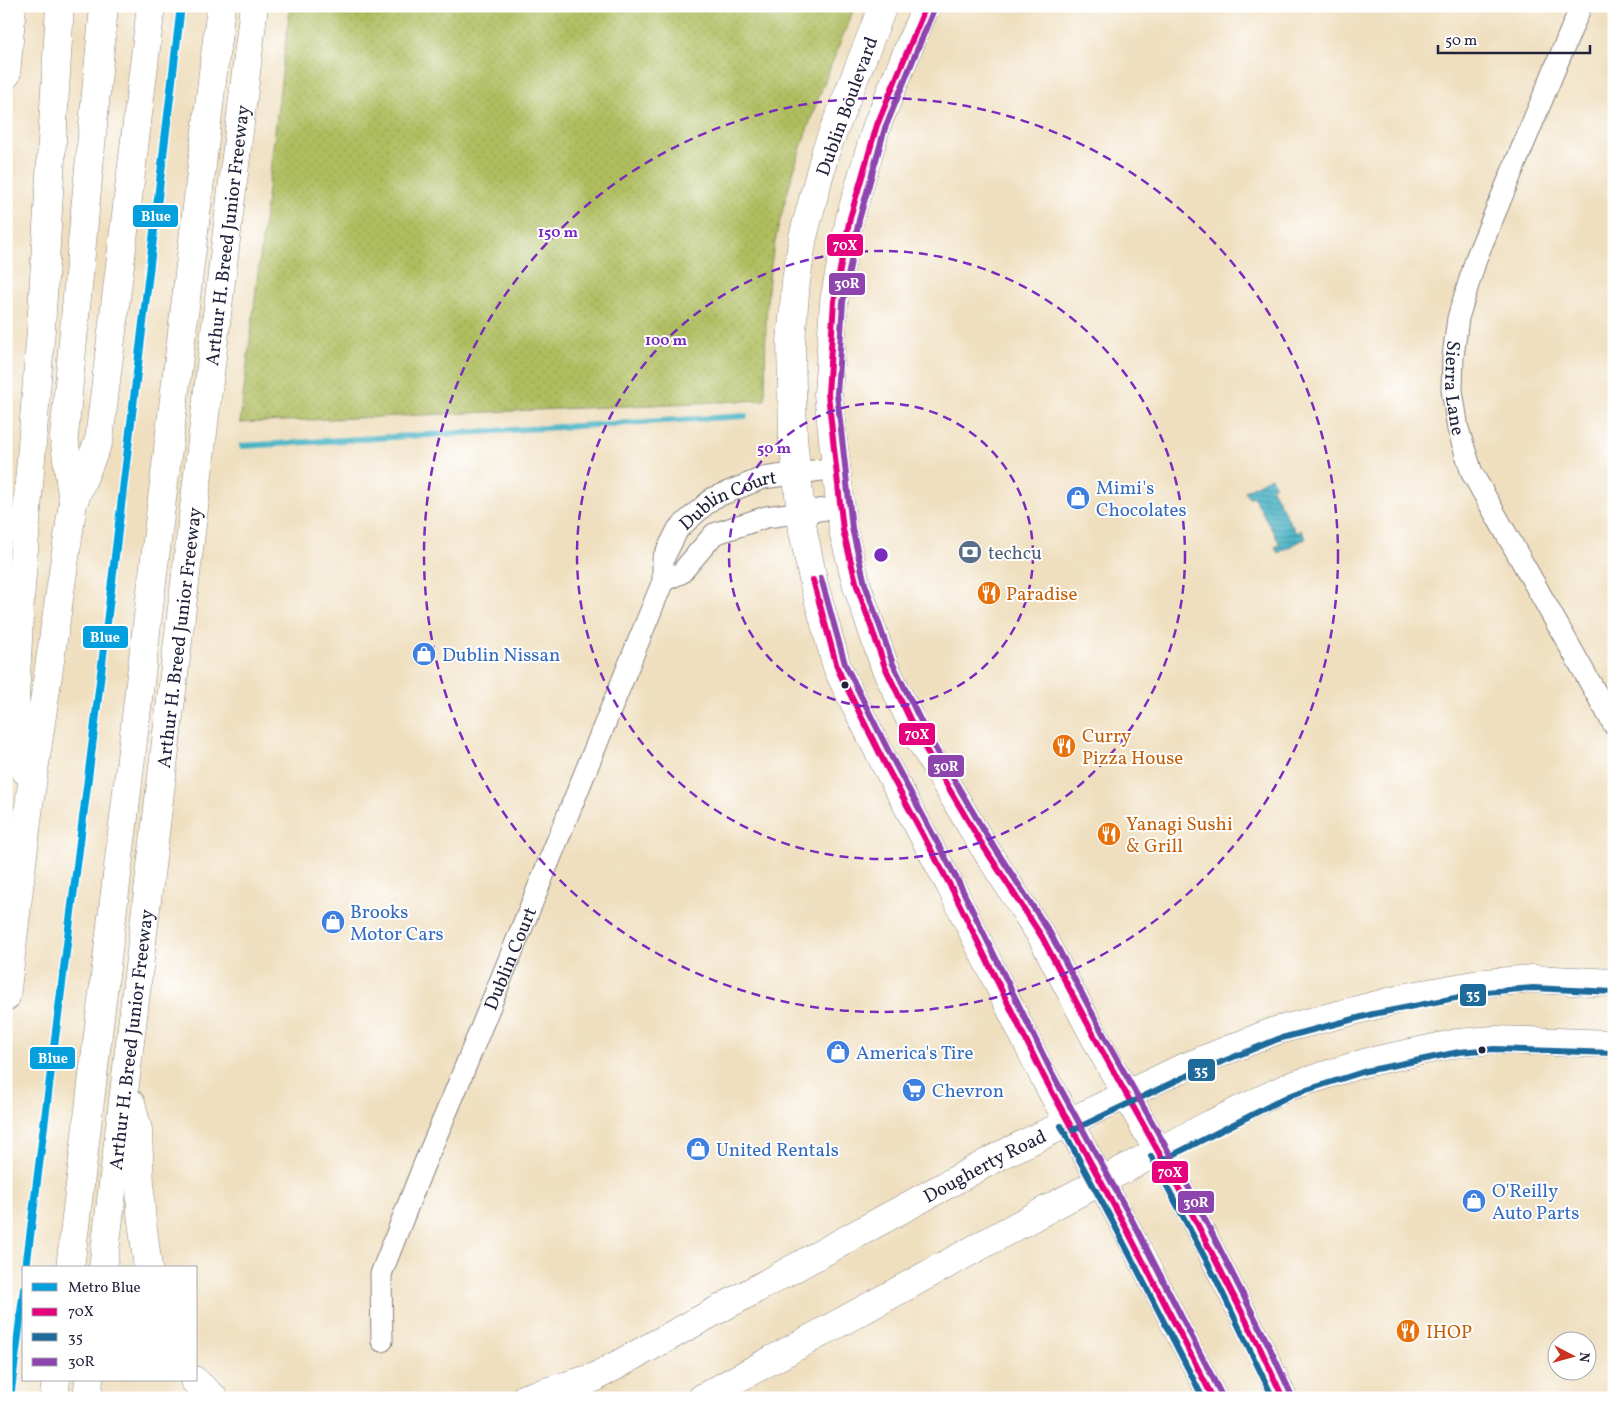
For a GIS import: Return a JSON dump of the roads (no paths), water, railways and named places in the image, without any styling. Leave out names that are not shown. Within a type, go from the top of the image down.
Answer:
[{"type":"main road","points":[[6,75],[12,6]]},
{"type":"main road","points":[[29,806],[15,698],[20,600],[41,329],[60,6]]},
{"type":"main road","points":[[73,503],[64,438],[104,6]]},
{"type":"main road","points":[[6,997],[29,806],[73,503],[99,440],[151,6]]},
{"type":"main road","points":[[70,1266],[221,6]]},
{"type":"main road","name":"Arthur H. Breed Junior Freeway","points":[[103,1266],[254,6]]},
{"type":"main road","name":"Dublin Boulevard","points":[[883,6],[826,150],[803,237],[796,282],[791,342],[793,439],[803,531],[814,584],[837,668],[884,762],[952,889],[1044,1077],[1164,1299],[1213,1398]]},
{"type":"main road","points":[[896,77],[882,56],[902,6]]},
{"type":"main road","name":"Dublin Boulevard","points":[[926,6],[877,124],[850,218],[834,301],[828,394],[843,530],[857,586],[886,670],[919,738],[980,841],[1042,937],[1183,1196],[1256,1340],[1283,1398]]},
{"type":"main road","name":"Dougherty Road","points":[[559,1398],[995,1158],[1178,1070],[1275,1031],[1379,1004],[1485,983],[1533,979],[1614,983]]},
{"type":"main road","points":[[702,1398],[1101,1181],[1288,1087],[1364,1063],[1458,1043],[1494,1040],[1614,1044]]},
{"type":"main road","points":[[126,1082],[138,1130],[142,1212],[148,1266]]},
{"type":"main road","points":[[109,1219],[113,1266]]},
{"type":"main road","points":[[525,1398],[596,1377]]},
{"type":"main road","points":[[54,1398],[56,1382]]},
{"type":"main road","points":[[87,1398],[89,1382]]},
{"type":"main road","points":[[105,1398],[107,1382]]},
{"type":"main road","points":[[196,1382],[214,1398]]},
{"type":"street","name":"Sierra Lane","points":[[1581,6],[1477,256],[1458,318],[1453,356],[1452,390],[1458,429],[1472,473],[1614,725]]},
{"type":"street","name":"Dublin Court","points":[[382,1341],[381,1274],[423,1166],[455,1092],[663,581],[663,559],[678,529],[713,498],[763,478],[836,468]]},
{"type":"street","name":"Dublin Court","points":[[663,581],[681,573],[714,534],[766,517],[841,507]]},
{"type":"water","points":[[1271,477],[1275,485],[1271,487],[1296,533],[1301,530],[1306,538],[1278,553],[1275,547],[1280,544],[1253,496],[1249,498],[1245,491]]},
{"type":"waterway","points":[[242,446],[745,416]]},
{"type":"metro line","name":"Blue","points":[[26,1266],[94,731],[181,6]]},
{"type":"metro line","name":"Blue","points":[[10,1398],[22,1305]]},
{"type":"place","name":"Mimi's Chocolates","points":[[1078,498]]},
{"type":"place","name":"techcu","points":[[970,552]]},
{"type":"place","name":"Paradise","points":[[989,593]]},
{"type":"place","name":"Dublin Nissan","points":[[424,654]]},
{"type":"place","name":"Curry Pizza House","points":[[1064,746]]},
{"type":"place","name":"Yanagi Sushi & Grill","points":[[1109,834]]},
{"type":"place","name":"Brooks Motor Cars","points":[[333,922]]},
{"type":"place","name":"America's Tire","points":[[838,1052]]},
{"type":"place","name":"Chevron","points":[[914,1090]]},
{"type":"place","name":"United Rentals","points":[[698,1149]]},
{"type":"place","name":"O'Reilly Auto Parts","points":[[1474,1201]]},
{"type":"place","name":"IHOP","points":[[1408,1331]]}]
